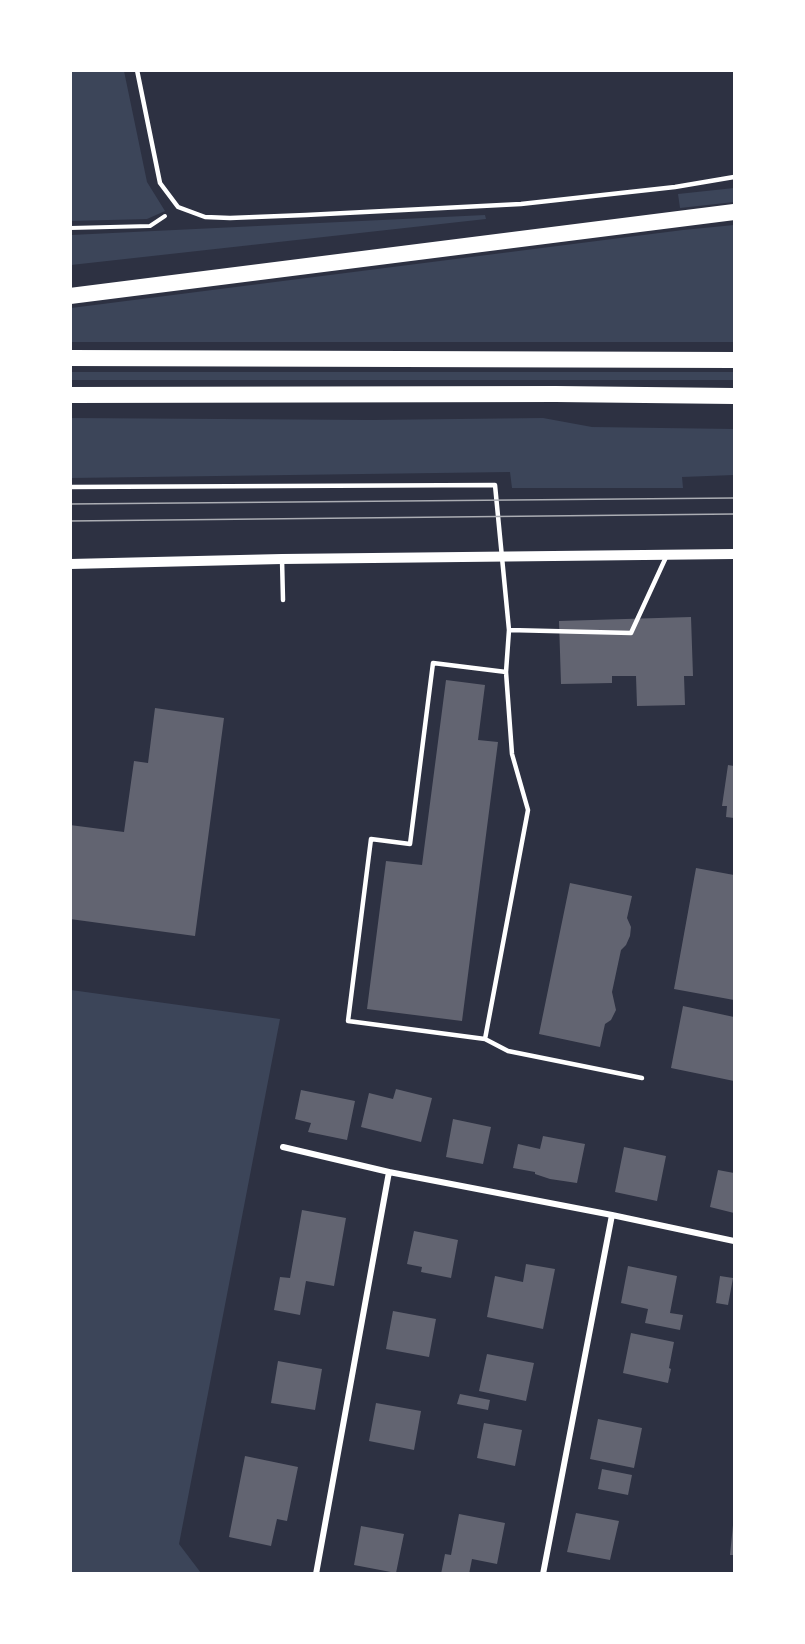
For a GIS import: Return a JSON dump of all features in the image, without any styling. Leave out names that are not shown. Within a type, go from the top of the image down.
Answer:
[{"type":"highway","points":[[70,296],[735,212]]},
{"type":"highway","points":[[70,358],[735,360]]},
{"type":"highway","points":[[70,395],[735,396]]},
{"type":"street","points":[[70,564],[282,559],[735,554]]},
{"type":"street","points":[[283,1147],[389,1172],[735,1241]]},
{"type":"street","points":[[316,1574],[389,1172]]},
{"type":"street","points":[[543,1574],[612,1215]]},
{"type":"lane","points":[[137,70],[160,183],[178,207],[205,217],[230,218],[521,204],[675,187],[735,177]]},
{"type":"lane","points":[[70,487],[495,485],[510,630],[506,672],[512,754],[528,810],[485,1039]]},
{"type":"lane","points":[[510,630],[632,633],[667,555]]},
{"type":"lane","points":[[282,559],[284,600]]},
{"type":"lane","points":[[506,672],[433,663],[410,844],[371,839],[348,1021],[485,1039],[508,1051],[642,1078]]},
{"type":"path","points":[[70,228],[150,226],[178,207]]},
{"type":"shaded area","points":[[70,71],[124,71],[147,182],[165,211],[147,219],[71,221]]},
{"type":"shaded area","points":[[734,188],[734,202],[680,208],[678,194]]},
{"type":"shaded area","points":[[485,215],[486,219],[71,265],[71,235]]},
{"type":"shaded area","points":[[734,225],[734,342],[71,342],[71,308]]},
{"type":"shaded area","points":[[71,372],[734,372],[734,380],[71,380]]},
{"type":"shaded area","points":[[71,418],[371,420],[543,418],[592,427],[734,429],[734,475],[682,477],[683,488],[512,488],[510,472],[71,478]]},
{"type":"shaded area","points":[[71,990],[280,1019],[179,1544],[201,1573],[71,1573]]},
{"type":"building","points":[[691,617],[693,676],[684,676],[685,705],[637,706],[636,676],[612,676],[612,683],[561,684],[559,621]]},
{"type":"building","points":[[446,680],[485,685],[478,740],[498,742],[462,1021],[367,1009],[386,861],[422,865]]},
{"type":"building","points":[[155,708],[224,718],[195,936],[70,919],[70,825],[124,832],[134,761],[148,763]]},
{"type":"building","points":[[728,765],[734,766],[734,818],[726,817],[727,806],[722,806]]},
{"type":"building","points":[[696,868],[734,875],[734,1000],[674,989]]},
{"type":"building","points":[[570,883],[632,896],[627,918],[631,927],[630,936],[621,950],[612,992],[616,1010],[611,1020],[605,1024],[600,1047],[539,1034]]},
{"type":"building","points":[[683,1006],[734,1017],[734,1081],[671,1068]]},
{"type":"building","points":[[396,1089],[432,1098],[421,1142],[361,1127],[369,1093],[393,1099]]},
{"type":"building","points":[[301,1090],[355,1101],[347,1140],[308,1132],[311,1123],[295,1119]]},
{"type":"building","points":[[453,1119],[491,1127],[483,1164],[446,1157]]},
{"type":"building","points":[[543,1136],[585,1144],[577,1183],[550,1179],[535,1174],[535,1172],[513,1168],[518,1144],[540,1149]]},
{"type":"building","points":[[624,1147],[666,1156],[657,1201],[615,1192]]},
{"type":"building","points":[[718,1170],[734,1173],[734,1213],[710,1207]]},
{"type":"building","points":[[302,1210],[346,1218],[334,1286],[306,1281],[300,1315],[274,1310],[280,1277],[290,1278]]},
{"type":"building","points":[[414,1231],[458,1240],[451,1278],[421,1272],[422,1267],[407,1264]]},
{"type":"building","points":[[526,1264],[555,1269],[543,1329],[487,1317],[495,1276],[523,1282]]},
{"type":"building","points":[[628,1266],[677,1276],[670,1313],[683,1315],[680,1330],[645,1323],[648,1309],[621,1303]]},
{"type":"building","points":[[720,1276],[733,1278],[728,1305],[716,1303]]},
{"type":"building","points":[[393,1311],[436,1319],[429,1357],[386,1349]]},
{"type":"building","points":[[631,1333],[674,1342],[668,1383],[623,1373]]},
{"type":"building","points":[[487,1354],[534,1363],[526,1401],[479,1391]]},
{"type":"building","points":[[278,1361],[322,1369],[315,1410],[271,1403]]},
{"type":"building","points":[[460,1394],[490,1400],[488,1410],[457,1404]]},
{"type":"building","points":[[376,1403],[421,1411],[414,1450],[369,1441]]},
{"type":"building","points":[[598,1419],[642,1428],[634,1468],[590,1459]]},
{"type":"building","points":[[484,1423],[522,1430],[515,1466],[477,1458]]},
{"type":"building","points":[[245,1456],[298,1467],[287,1521],[277,1519],[271,1546],[229,1537]]},
{"type":"building","points":[[602,1469],[632,1475],[628,1495],[598,1489]]},
{"type":"building","points":[[576,1513],[619,1521],[610,1560],[567,1552]]},
{"type":"building","points":[[459,1514],[505,1523],[497,1564],[472,1559],[469,1574],[441,1574],[445,1554],[451,1555]]},
{"type":"building","points":[[733,1525],[734,1555],[730,1555]]},
{"type":"building","points":[[361,1526],[404,1534],[396,1573],[354,1565]]},
{"type":"tram line","points":[[70,504],[734,498]]},
{"type":"tram line","points":[[70,521],[734,514]]}]
